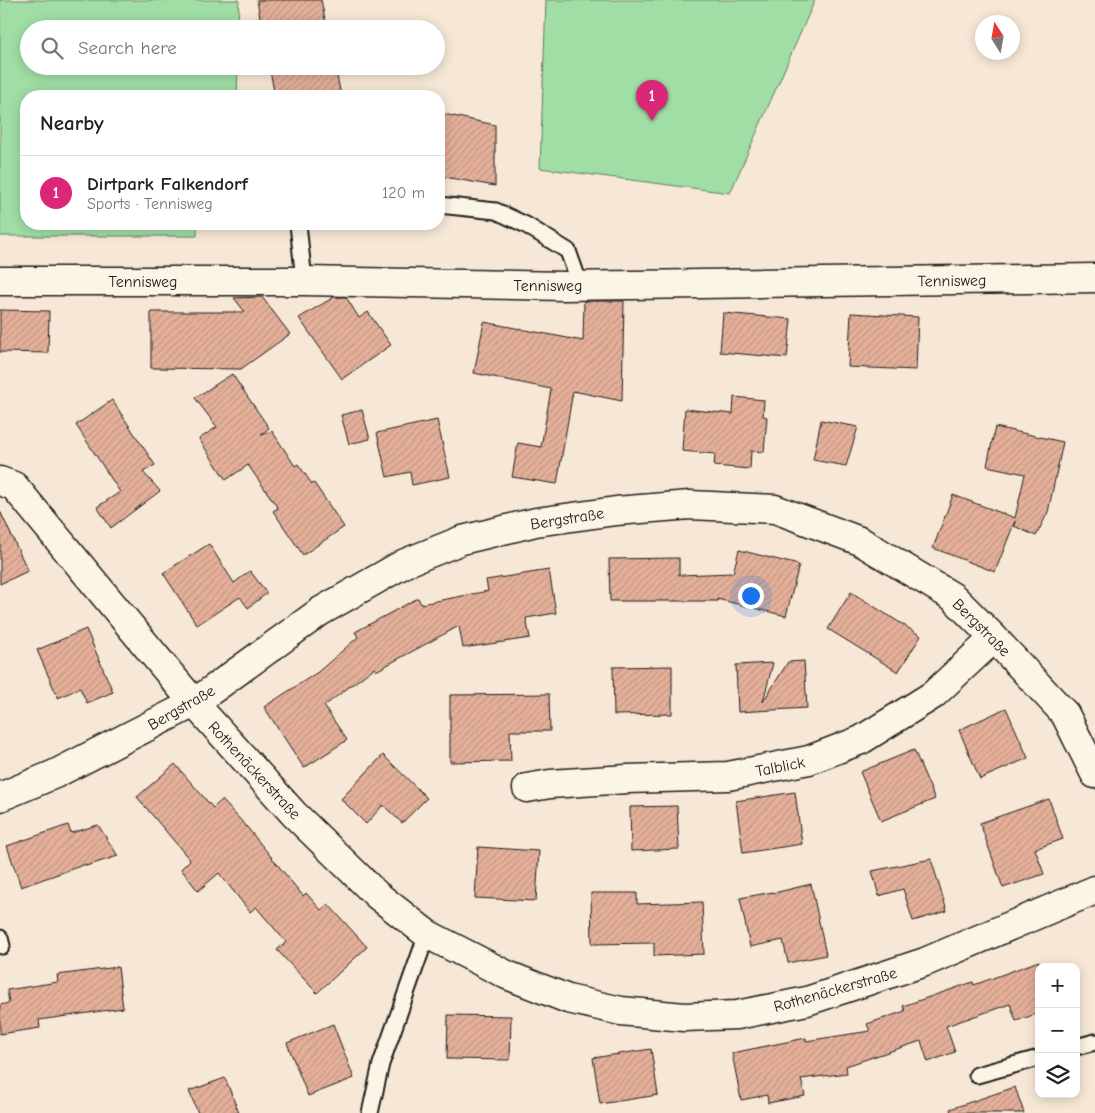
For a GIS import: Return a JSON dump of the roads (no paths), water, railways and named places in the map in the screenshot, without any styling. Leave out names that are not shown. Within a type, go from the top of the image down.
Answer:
[{"type":"street","name":"Tennisweg","points":[[0,282],[304,281],[580,285],[1095,278]]},
{"type":"street","name":"Rothenäckerstraße","points":[[0,481],[14,486],[194,704],[301,820],[377,895],[427,934],[508,975],[568,999],[621,1011],[684,1017],[737,1015],[807,1001],[925,962],[1095,890]]},
{"type":"street","name":"Bergstraße","points":[[0,797],[55,774],[194,704],[321,611],[405,563],[462,540],[536,522],[616,511],[690,505],[774,510],[860,541],[953,597],[994,638],[1064,714],[1095,774]]},
{"type":"street","name":"Talblick","points":[[527,788],[550,784],[627,779],[728,776],[809,760],[861,740],[934,695],[994,638]]},
{"type":"lane","points":[[445,206],[496,211],[526,225],[568,251],[580,285]]},
{"type":"lane","points":[[299,230],[304,281]]},
{"type":"lane","points":[[370,1113],[381,1064],[427,934]]},
{"type":"lane","points":[[1080,1046],[1095,1042]]},
{"type":"lane","points":[[977,1075],[1035,1059]]},
{"type":"place","name":"Dirtpark Falkendorf","points":[[652,121]]}]
